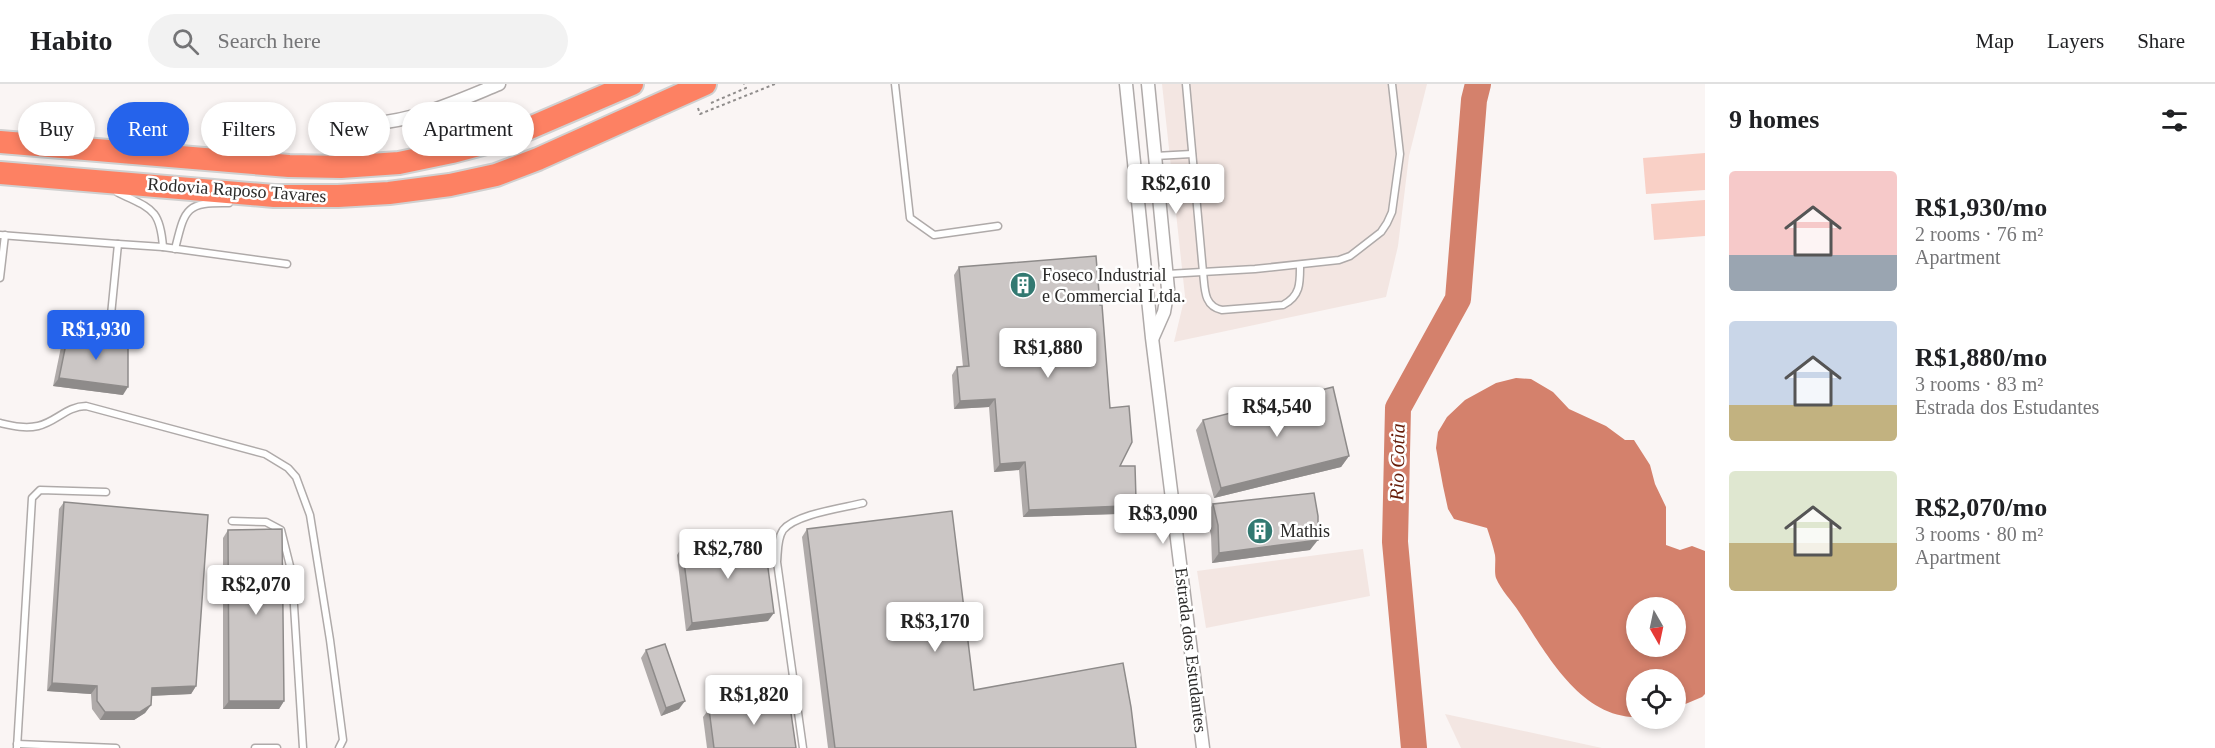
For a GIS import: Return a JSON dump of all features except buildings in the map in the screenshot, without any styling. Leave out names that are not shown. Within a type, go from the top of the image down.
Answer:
[{"type":"highway","name":"Rodovia Raposo Tavares","points":[[0,142],[290,166],[341,167],[399,163],[509,137],[632,84]]},
{"type":"highway","name":"Rodovia Raposo Tavares","points":[[0,173],[274,196],[338,196],[430,188],[496,175],[538,159],[705,84]]},
{"type":"street","points":[[390,122],[448,105],[499,84]]},
{"type":"street","name":"Estrada dos Estudantes","points":[[1126,84],[1152,338],[1203,748]]},
{"type":"street","name":"Estrada dos Estudantes","points":[[1148,84],[1167,274],[1166,301],[1152,338]]},
{"type":"street","points":[[1145,276],[1167,274]]},
{"type":"lane","points":[[896,84],[910,218],[934,235],[998,226]]},
{"type":"lane","points":[[1186,84],[1203,272],[1208,303],[1222,310],[1283,305],[1292,301],[1299,286],[1300,265]]},
{"type":"lane","points":[[1167,274],[1340,260],[1350,256],[1381,232],[1392,212],[1400,154],[1392,84]]},
{"type":"lane","points":[[1155,156],[1192,154]]},
{"type":"lane","points":[[95,180],[155,214],[162,228],[163,248]]},
{"type":"lane","points":[[288,204],[338,196]]},
{"type":"lane","points":[[176,249],[182,221],[195,205],[206,202],[241,203]]},
{"type":"lane","points":[[0,278],[2,235],[176,249],[287,264]]},
{"type":"lane","points":[[82,332],[96,333],[108,326],[117,244]]},
{"type":"lane","points":[[0,423],[21,428],[39,426],[74,406],[86,406],[265,454],[288,468],[296,477],[304,496],[315,540],[343,740],[339,748]]},
{"type":"lane","points":[[106,492],[40,490],[32,498],[17,746],[116,748]]},
{"type":"lane","points":[[803,748],[777,562],[778,542],[783,531],[792,523],[806,517],[863,503]]},
{"type":"lane","points":[[232,521],[266,522],[281,531],[292,574],[303,748]]},
{"type":"lane","points":[[255,748],[277,748]]},
{"type":"path","points":[[744,84],[746,88],[698,108],[700,114],[775,84]]},
{"type":"shaded area","points":[[1162,84],[1427,84],[1409,156],[1398,246],[1386,297],[1174,342],[1185,296]]},
{"type":"shaded area","points":[[1705,153],[1705,190],[1646,194],[1643,158]]},
{"type":"shaded area","points":[[1705,200],[1705,236],[1654,240],[1651,204]]},
{"type":"shaded area","points":[[1516,378],[1531,379],[1553,392],[1569,409],[1606,426],[1625,440],[1634,440],[1650,465],[1655,484],[1666,507],[1666,545],[1680,550],[1692,546],[1705,551],[1705,694],[1702,697],[1686,704],[1686,669],[1626,669],[1626,716],[1616,714],[1581,695],[1553,663],[1496,578],[1495,555],[1487,528],[1454,519],[1448,509],[1436,448],[1438,432],[1447,417],[1465,400],[1496,383]]},
{"type":"shaded area","points":[[1363,549],[1370,596],[1206,628],[1197,571]]},
{"type":"shaded area","points":[[1445,714],[1602,748],[1461,748]]},
{"type":"waterway","name":"Rio Cotia","points":[[1414,748],[1395,542],[1398,408],[1458,299],[1474,100],[1478,84]]},
{"type":"place","name":"Foseco Industrial e Commercial Ltda.","points":[[1023,285]]},
{"type":"place","name":"Mathis","points":[[1260,531]]}]
